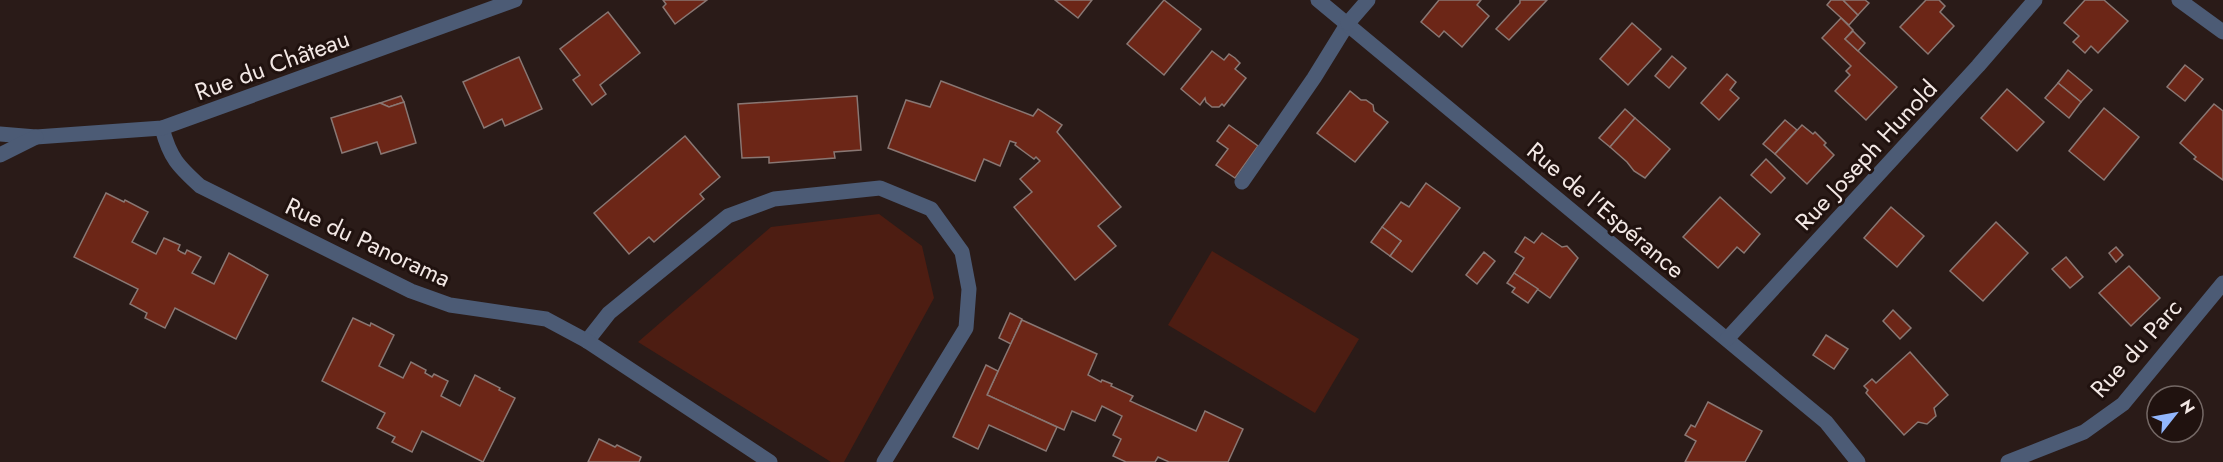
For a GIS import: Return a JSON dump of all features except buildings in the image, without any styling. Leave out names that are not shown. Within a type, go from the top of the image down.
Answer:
[{"type":"street","name":"Rue du Château","points":[[0,134],[36,136],[162,128],[515,0]]},
{"type":"street","name":"Rue de l'Espérance","points":[[1318,0],[1826,422],[1857,462]]},
{"type":"street","points":[[1242,182],[1314,78],[1348,23],[1368,0]]},
{"type":"street","name":"Rue Joseph Hunold","points":[[1727,339],[1978,66],[2035,0]]},
{"type":"street","points":[[2179,0],[2223,32]]},
{"type":"street","name":"Rue du Panorama","points":[[162,128],[167,146],[178,166],[200,186],[411,291],[450,305],[546,319],[587,341],[770,462]]},
{"type":"street","name":"Rue du Château","points":[[0,155],[36,136]]},
{"type":"street","points":[[587,341],[609,313],[728,216],[774,199],[880,188],[931,209],[962,252],[969,289],[966,328],[884,462]]},
{"type":"street","name":"Rue du Parc","points":[[2008,462],[2084,432],[2123,404],[2223,283]]},
{"type":"shaded area","points":[[879,214],[922,246],[934,298],[844,462],[831,462],[638,342],[771,227]]},
{"type":"shaded area","points":[[1212,251],[1359,339],[1315,413],[1168,325]]}]
